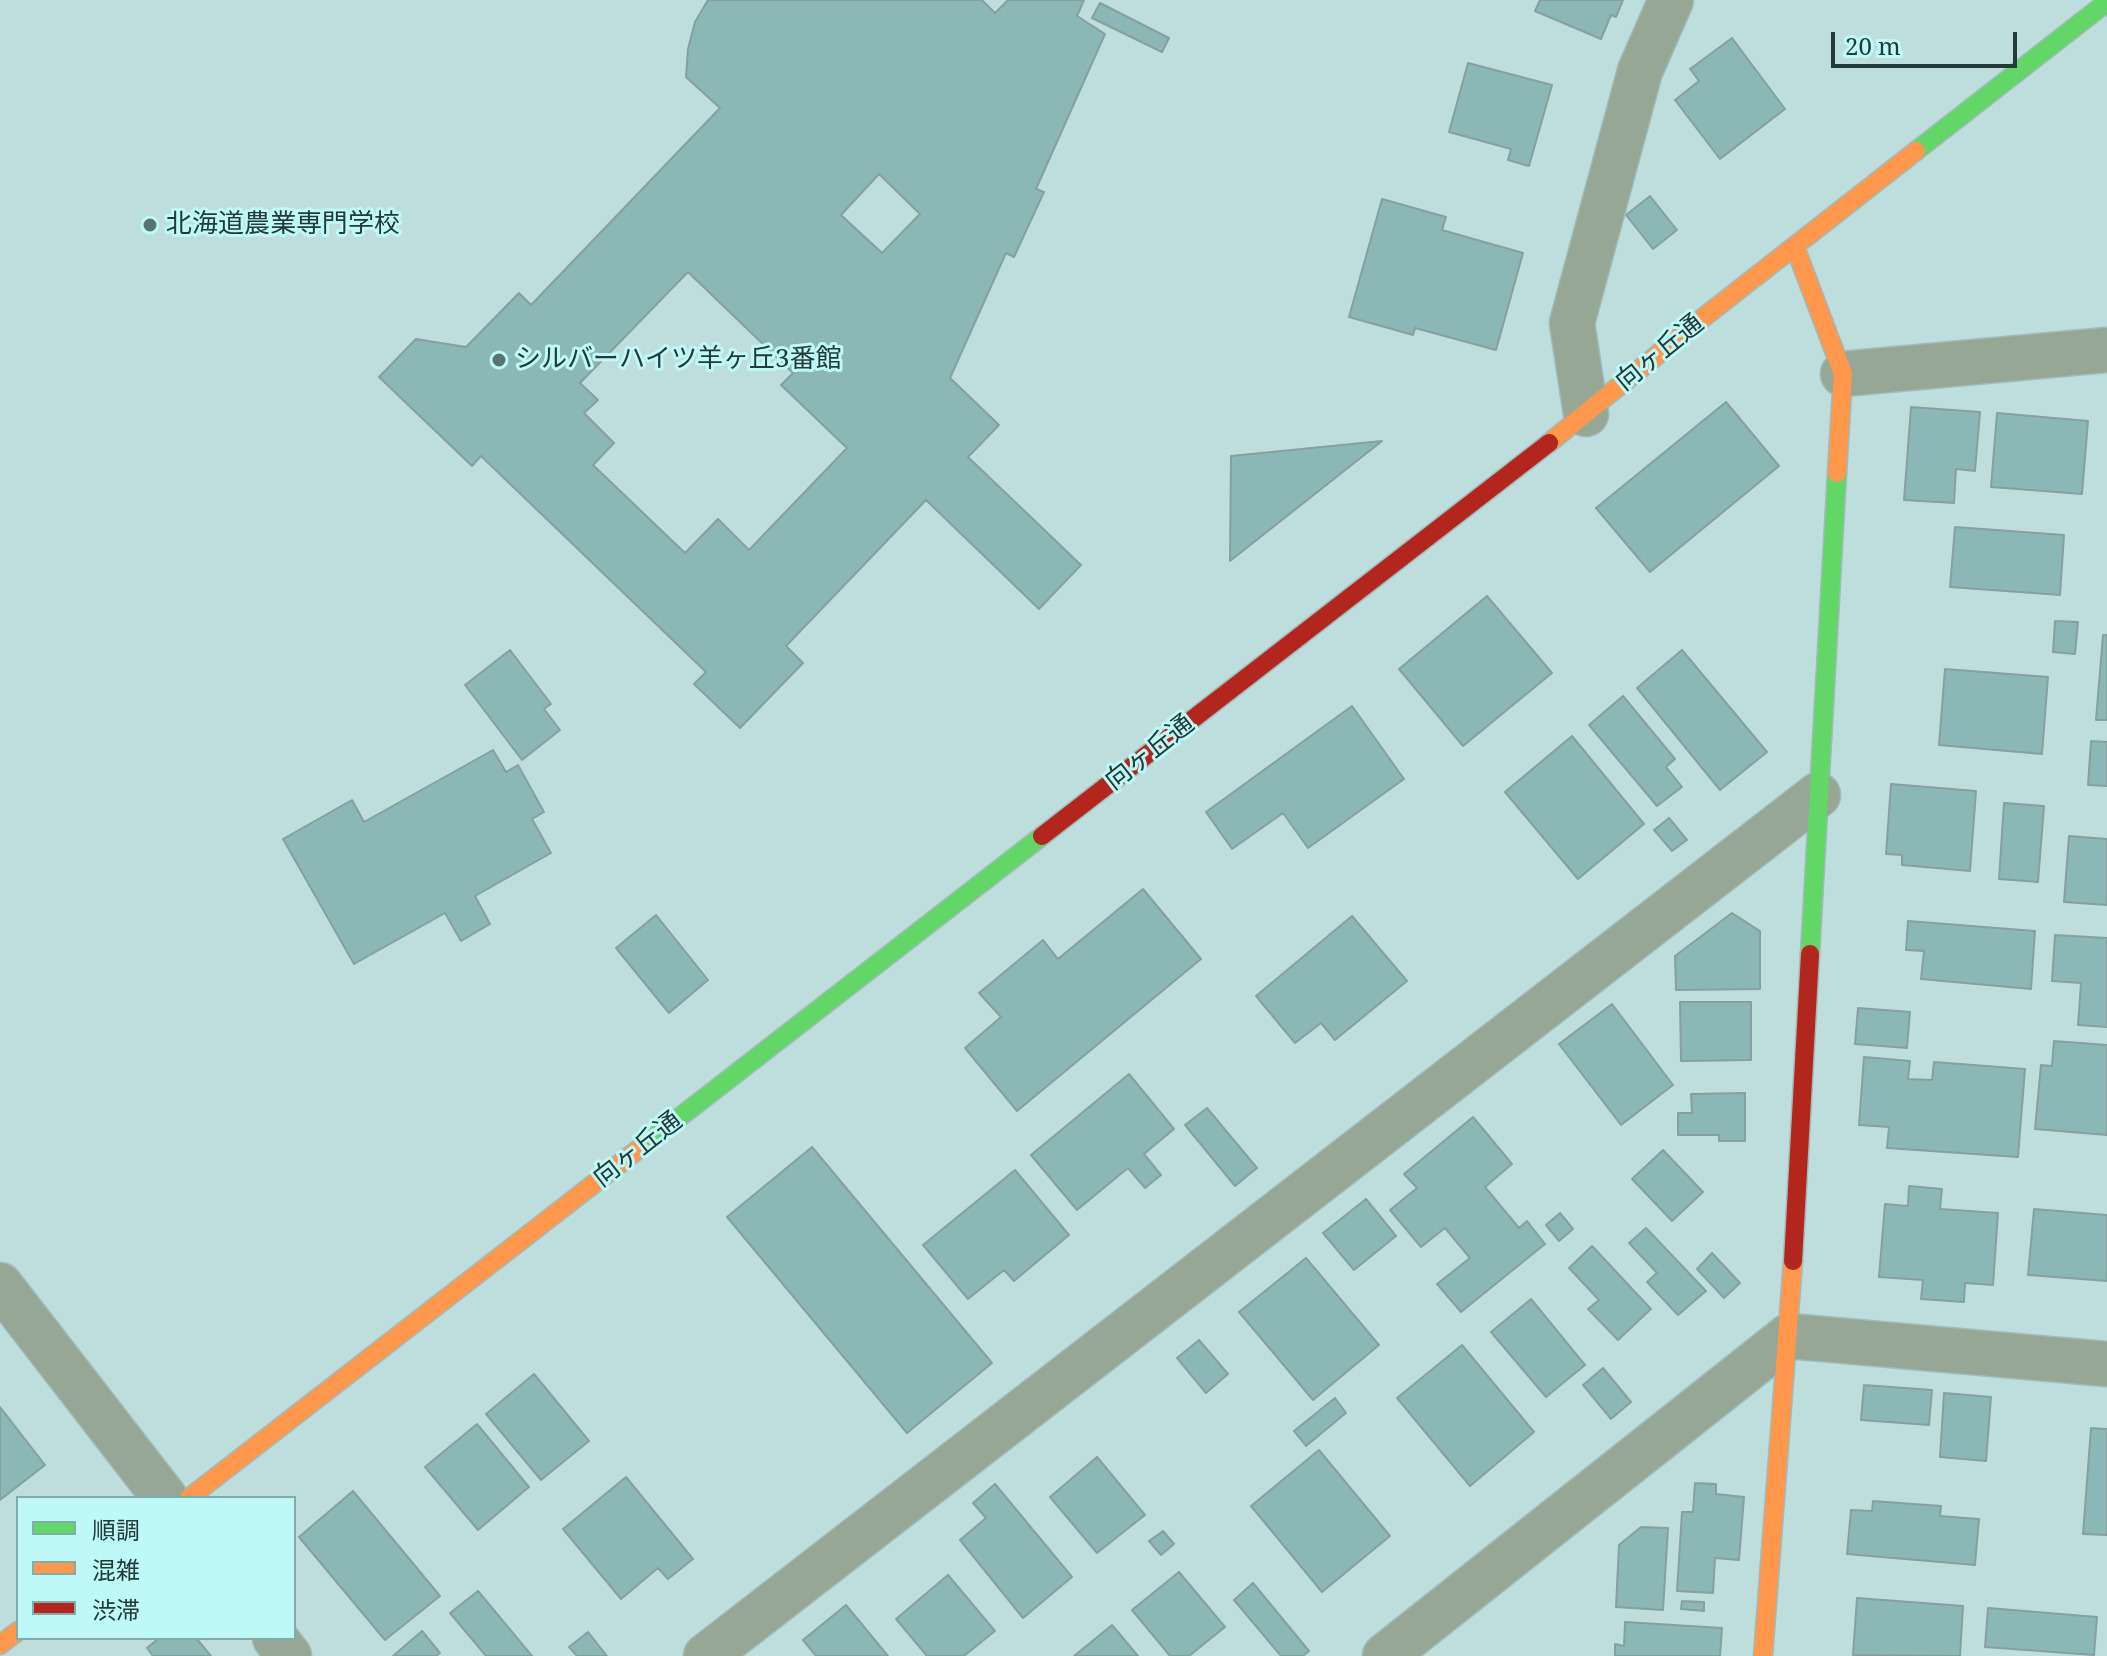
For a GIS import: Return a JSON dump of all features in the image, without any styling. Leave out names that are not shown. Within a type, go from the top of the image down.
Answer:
[{"type":"street","points":[[1586,414],[1572,323],[1640,71],[1671,0]]},
{"type":"street","name":"向ヶ丘通","points":[[192,1496],[1586,414],[1699,321],[2107,2]]},
{"type":"street","points":[[1763,1656],[1789,1336],[1843,374],[1795,247]]},
{"type":"street","points":[[1843,374],[2107,350]]},
{"type":"street","points":[[706,1656],[1818,795]]},
{"type":"street","points":[[0,1285],[163,1496]]},
{"type":"street","points":[[1385,1656],[1789,1336],[2107,1364]]},
{"type":"street","points":[[0,1645],[16,1633]]},
{"type":"street","points":[[277,1640],[289,1656]]},
{"type":"building","name":"シルバーハイツ羊ヶ丘3番館","points":[[708,0],[982,0],[995,13],[1008,0],[1084,0],[1077,16],[1105,34],[1036,189],[1044,192],[1014,257],[1006,253],[950,378],[999,425],[968,457],[1081,565],[1039,609],[926,500],[786,646],[803,663],[740,728],[694,684],[706,672],[481,456],[472,466],[379,377],[416,339],[466,347],[519,293],[531,305],[720,108],[686,77],[688,49],[695,22]],"holes":[[[879,174],[920,214],[882,253],[841,215]],[[688,272],[793,373],[781,385],[847,448],[749,550],[718,519],[685,553],[593,465],[614,443],[584,413],[598,400],[580,383]]]},
{"type":"building","points":[[1540,0],[1623,0],[1616,17],[1611,15],[1601,39],[1535,11]]},
{"type":"building","points":[[1100,3],[1169,38],[1162,52],[1092,18]]},
{"type":"building","points":[[1732,38],[1785,109],[1720,159],[1675,100],[1699,81],[1690,69]]},
{"type":"building","points":[[1468,63],[1552,85],[1529,166],[1508,160],[1511,149],[1449,132]]},
{"type":"building","points":[[1650,196],[1677,230],[1653,249],[1626,215]]},
{"type":"building","points":[[1382,199],[1446,217],[1442,230],[1523,253],[1496,350],[1415,328],[1413,335],[1349,317]]},
{"type":"building","points":[[1726,402],[1779,466],[1650,572],[1596,508]]},
{"type":"building","points":[[1911,407],[1980,412],[1975,471],[1956,469],[1954,503],[1904,500]]},
{"type":"building","points":[[1997,413],[2088,421],[2082,494],[1991,487]]},
{"type":"building","points":[[1382,441],[1230,561],[1231,456]]},
{"type":"building","points":[[1955,527],[2064,535],[2060,595],[1950,587]]},
{"type":"building","points":[[1487,596],[1552,673],[1463,746],[1399,669]]},
{"type":"building","points":[[2055,621],[2078,622],[2075,654],[2053,652]]},
{"type":"building","points":[[2103,635],[2107,635],[2107,720],[2096,720]]},
{"type":"building","points":[[510,650],[551,704],[544,709],[560,730],[522,760],[465,685]]},
{"type":"building","points":[[1682,650],[1767,752],[1720,790],[1637,688]]},
{"type":"building","points":[[1945,669],[2048,677],[2042,754],[1939,745]]},
{"type":"building","points":[[1623,696],[1675,759],[1666,767],[1682,787],[1657,806],[1589,725]]},
{"type":"building","points":[[1352,706],[1404,779],[1308,848],[1283,813],[1232,849],[1206,812]]},
{"type":"building","points":[[1572,736],[1644,824],[1578,879],[1505,792]]},
{"type":"building","points":[[2091,741],[2107,742],[2107,786],[2088,785]]},
{"type":"building","points":[[493,750],[506,772],[518,765],[544,812],[532,819],[551,853],[475,896],[490,924],[461,941],[445,913],[354,964],[283,839],[352,800],[364,822]]},
{"type":"building","points":[[1891,784],[1976,791],[1970,871],[1902,865],[1902,855],[1886,854]]},
{"type":"building","points":[[2004,803],[2044,806],[2038,882],[1999,879]]},
{"type":"building","points":[[1669,818],[1687,840],[1672,851],[1654,830]]},
{"type":"building","points":[[2069,836],[2107,839],[2107,905],[2064,902]]},
{"type":"building","points":[[1143,889],[1201,959],[1017,1111],[965,1048],[1001,1017],[979,993],[1043,940],[1058,959]]},
{"type":"building","points":[[1732,913],[1760,931],[1760,989],[1676,990],[1675,956]]},
{"type":"building","points":[[656,915],[708,980],[669,1013],[616,948]]},
{"type":"building","points":[[1352,916],[1407,981],[1335,1040],[1321,1023],[1295,1043],[1256,996]]},
{"type":"building","points":[[1908,921],[2035,931],[2031,989],[1921,979],[1924,951],[1906,950]]},
{"type":"building","points":[[2055,935],[2107,938],[2107,1027],[2078,1025],[2081,983],[2052,981]]},
{"type":"building","points":[[1680,1002],[1751,1002],[1751,1060],[1681,1061]]},
{"type":"building","points":[[1612,1004],[1673,1085],[1621,1125],[1559,1044]]},
{"type":"building","points":[[1858,1008],[1910,1012],[1907,1048],[1855,1044]]},
{"type":"building","points":[[2054,1041],[2107,1045],[2107,1135],[2035,1129],[2041,1065],[2052,1066]]},
{"type":"building","points":[[1864,1057],[1910,1061],[1908,1079],[1932,1080],[1934,1062],[2025,1069],[2018,1157],[1887,1148],[1889,1127],[1859,1125]]},
{"type":"building","points":[[1129,1074],[1174,1129],[1144,1154],[1161,1175],[1145,1188],[1128,1168],[1077,1210],[1031,1155]]},
{"type":"building","points":[[1745,1093],[1745,1141],[1719,1141],[1719,1135],[1678,1135],[1678,1113],[1692,1113],[1691,1094]]},
{"type":"building","points":[[1207,1108],[1257,1168],[1235,1186],[1185,1125]]},
{"type":"building","points":[[1473,1117],[1512,1164],[1485,1187],[1519,1228],[1527,1221],[1545,1244],[1461,1312],[1437,1284],[1470,1258],[1445,1228],[1421,1247],[1390,1210],[1417,1188],[1404,1174]]},
{"type":"building","points":[[812,1147],[992,1363],[907,1433],[727,1217]]},
{"type":"building","points":[[1663,1150],[1703,1192],[1672,1221],[1632,1179]]},
{"type":"building","points":[[1015,1170],[1069,1235],[1014,1281],[1004,1270],[968,1299],[923,1245]]},
{"type":"building","points":[[1909,1186],[1942,1189],[1940,1209],[1998,1213],[1993,1285],[1965,1283],[1964,1302],[1921,1299],[1923,1280],[1879,1277],[1885,1204],[1908,1206]]},
{"type":"building","points":[[1366,1199],[1396,1236],[1354,1270],[1323,1233]]},
{"type":"building","points":[[2034,1209],[2107,1215],[2107,1281],[2028,1275]]},
{"type":"building","points":[[1560,1213],[1573,1229],[1559,1241],[1546,1225]]},
{"type":"building","points":[[1646,1228],[1706,1291],[1678,1315],[1647,1282],[1657,1273],[1629,1243]]},
{"type":"building","points":[[1592,1246],[1651,1309],[1618,1340],[1588,1309],[1599,1300],[1569,1268]]},
{"type":"building","points":[[1712,1253],[1740,1283],[1724,1298],[1697,1269]]},
{"type":"building","points":[[1306,1258],[1379,1345],[1313,1400],[1239,1312]]},
{"type":"building","points":[[1531,1299],[1585,1365],[1546,1397],[1491,1332]]},
{"type":"building","points":[[1199,1340],[1228,1374],[1206,1393],[1177,1358]]},
{"type":"building","points":[[1462,1345],[1534,1432],[1470,1486],[1397,1398]]},
{"type":"building","points":[[1603,1368],[1631,1402],[1611,1419],[1583,1385]]},
{"type":"building","points":[[534,1374],[589,1441],[541,1480],[486,1414]]},
{"type":"building","points":[[1864,1385],[1932,1390],[1929,1425],[1861,1420]]},
{"type":"building","points":[[1944,1393],[1991,1397],[1986,1461],[1940,1457]]},
{"type":"building","points":[[1335,1398],[1346,1413],[1306,1446],[1294,1431]]},
{"type":"building","points":[[0,1407],[45,1465],[0,1500]]},
{"type":"building","points":[[477,1424],[529,1487],[478,1530],[425,1467]]},
{"type":"building","points":[[2091,1428],[2107,1429],[2107,1535],[2083,1534]]},
{"type":"building","points":[[1319,1450],[1390,1536],[1322,1592],[1251,1506]]},
{"type":"building","points":[[1097,1457],[1145,1515],[1097,1553],[1050,1497]]},
{"type":"building","points":[[626,1477],[693,1559],[668,1579],[658,1568],[621,1599],[563,1529]]},
{"type":"building","points":[[1695,1483],[1716,1484],[1716,1494],[1744,1497],[1739,1560],[1715,1558],[1713,1593],[1677,1591],[1682,1512],[1693,1512]]},
{"type":"building","points":[[995,1484],[1072,1577],[1023,1618],[960,1540],[986,1518],[973,1503]]},
{"type":"building","points":[[353,1491],[440,1596],[385,1640],[299,1537]]},
{"type":"building","points":[[1873,1501],[1941,1506],[1940,1516],[1979,1519],[1975,1565],[1847,1554],[1851,1510],[1872,1511]]},
{"type":"building","points":[[1641,1527],[1668,1528],[1663,1610],[1616,1607],[1619,1545]]},
{"type":"building","points":[[1163,1531],[1174,1544],[1161,1555],[1149,1541]]},
{"type":"building","points":[[1179,1572],[1225,1627],[1189,1656],[1170,1656],[1132,1610]]},
{"type":"building","points":[[948,1575],[995,1631],[964,1656],[927,1656],[896,1619]]},
{"type":"building","points":[[1253,1583],[1309,1651],[1303,1656],[1281,1656],[1234,1600]]},
{"type":"building","points":[[478,1591],[532,1656],[486,1656],[450,1613]]},
{"type":"building","points":[[1857,1598],[1963,1606],[1960,1656],[1853,1655]]},
{"type":"building","points":[[1682,1601],[1704,1602],[1704,1611],[1681,1609]]},
{"type":"building","points":[[846,1605],[888,1656],[816,1656],[803,1640]]},
{"type":"building","points":[[1988,1608],[2097,1617],[2094,1655],[1985,1647]]},
{"type":"building","points":[[1625,1622],[1722,1628],[1720,1656],[1615,1656],[1615,1644],[1624,1646]]},
{"type":"building","points":[[1112,1625],[1138,1656],[1074,1656]]},
{"type":"building","points":[[422,1631],[440,1653],[436,1656],[393,1656]]},
{"type":"building","points":[[588,1632],[607,1656],[577,1656],[569,1647]]},
{"type":"building","points":[[157,1640],[198,1640],[211,1656],[153,1656],[147,1648]]},
{"type":"traffic: fast","points":[[1916,151],[2107,2]]},
{"type":"traffic: fast","points":[[1810,954],[1837,473]]},
{"type":"traffic: fast","points":[[640,1148],[1042,836]]},
{"type":"traffic: slow","points":[[1549,443],[1916,151]]},
{"type":"traffic: slow","points":[[1795,247],[1843,374],[1837,473]]},
{"type":"traffic: slow","points":[[192,1496],[640,1148]]},
{"type":"traffic: slow","points":[[1763,1656],[1793,1261]]},
{"type":"traffic: slow","points":[[0,1645],[16,1633]]},
{"type":"traffic: jam","points":[[1042,836],[1549,443]]},
{"type":"traffic: jam","points":[[1793,1261],[1810,954]]},
{"type":"place","name":"北海道農業専門学校","points":[[150,225]]},
{"type":"place","name":"シルバーハイツ羊ヶ丘3番館","points":[[499,360]]}]
